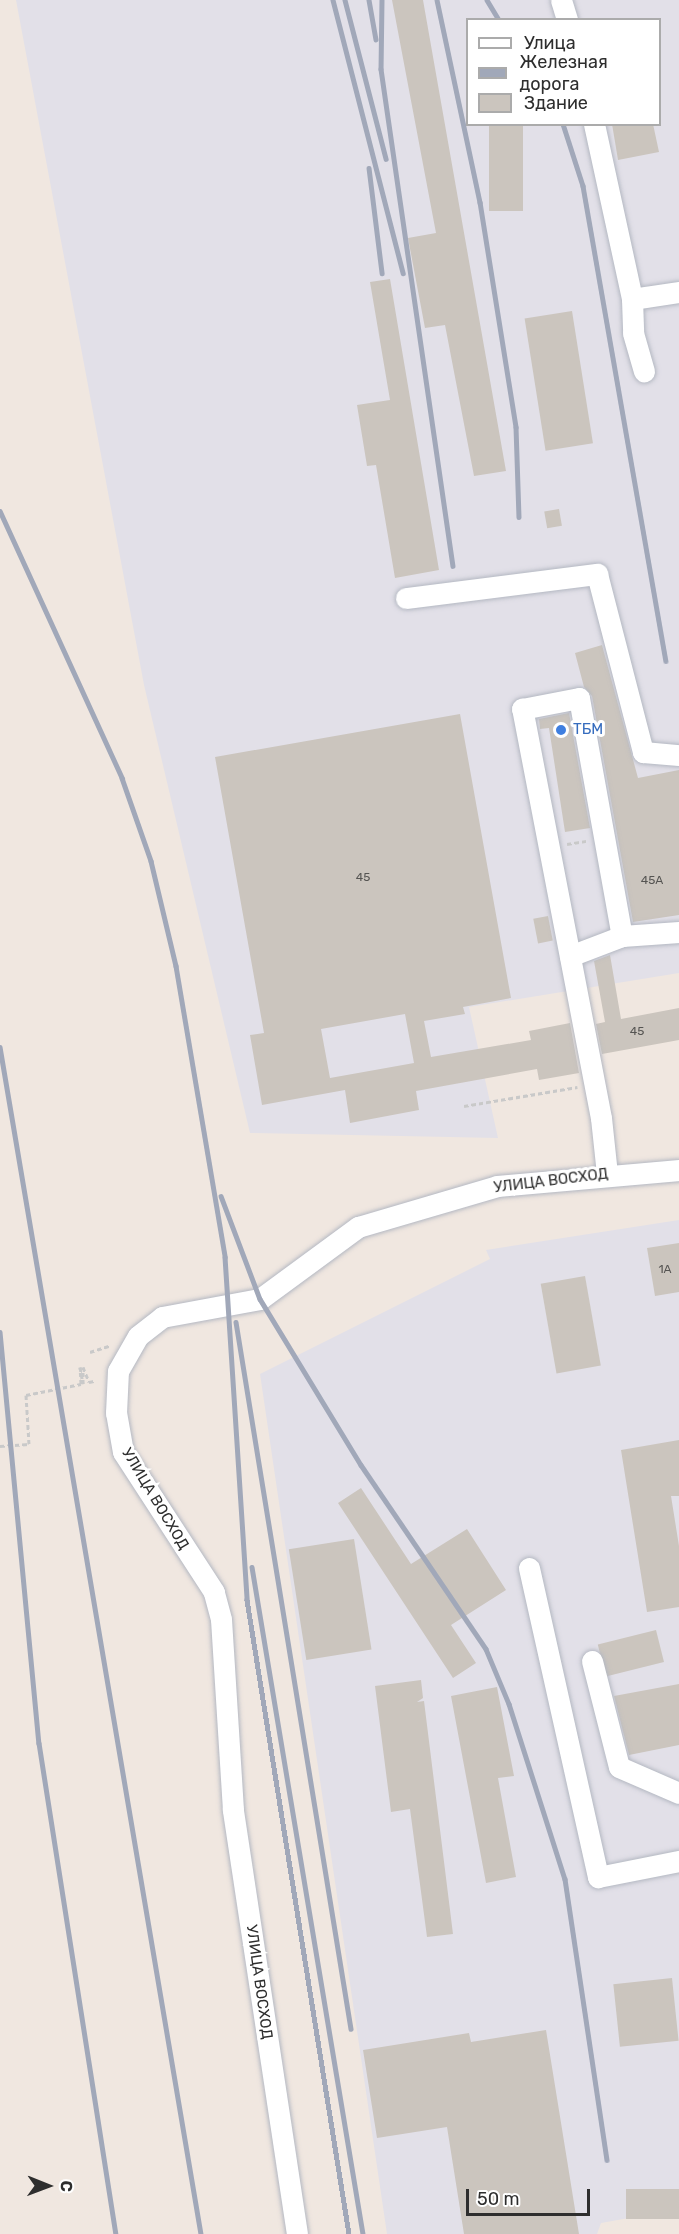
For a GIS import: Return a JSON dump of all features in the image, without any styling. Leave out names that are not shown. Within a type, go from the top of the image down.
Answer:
[{"type":"street","points":[[561,0],[566,18]]},
{"type":"street","points":[[594,126],[632,299],[633,333],[644,371]]},
{"type":"street","points":[[632,299],[679,292]]},
{"type":"street","points":[[406,598],[597,574],[643,752],[679,755]]},
{"type":"street","points":[[607,1174],[594,1084],[522,710],[579,698],[622,936]]},
{"type":"street","points":[[570,956],[622,936],[679,932]]},
{"type":"street","name":"УЛИЦА ВОСХОД","points":[[297,2234],[233,1810],[221,1618],[214,1592],[123,1452],[116,1413],[118,1371],[138,1336],[162,1317],[260,1299],[358,1227],[497,1186],[607,1174],[679,1170]]},
{"type":"street","points":[[529,1568],[598,1876],[679,1861]]},
{"type":"street","points":[[592,1661],[619,1767],[679,1793]]},
{"type":"path","points":[[549,848],[604,838]]},
{"type":"path","points":[[464,1106],[594,1084]]},
{"type":"path","points":[[0,1446],[29,1444],[26,1395],[81,1384],[80,1367],[83,1384],[83,1367],[89,1382],[94,1381]]},
{"type":"shaded area","points":[[16,0],[679,0],[679,973],[469,1007],[498,1138],[250,1133],[144,685]]},
{"type":"shaded area","points":[[679,1220],[679,2209],[601,2223],[597,2234],[387,2234],[260,1374],[490,1259],[486,1250]]},
{"type":"building","points":[[392,0],[423,0],[506,471],[474,476],[445,325],[425,328],[408,238],[436,233]]},
{"type":"building","points":[[489,126],[523,126],[523,211],[489,211]]},
{"type":"building","points":[[612,126],[653,126],[659,152],[618,160]]},
{"type":"building","points":[[390,279],[439,570],[395,578],[376,465],[367,466],[357,405],[390,400],[370,282]]},
{"type":"building","points":[[572,311],[593,443],[546,451],[525,319]]},
{"type":"building","points":[[559,509],[562,526],[547,528],[544,512]]},
{"type":"building","points":[[602,645],[638,778],[679,770],[679,915],[633,922],[592,696],[584,687],[575,653]]},
{"type":"building","points":[[569,713],[590,828],[565,832],[549,728],[540,729],[539,719]]},
{"type":"building","points":[[460,714],[511,998],[463,1007],[465,1014],[424,1021],[431,1057],[531,1040],[529,1031],[570,1023],[579,1073],[539,1080],[537,1069],[416,1091],[419,1110],[350,1123],[345,1090],[262,1105],[250,1035],[264,1033],[215,757]],"holes":[[[405,1014],[414,1063],[330,1078],[321,1029]]]},
{"type":"building","points":[[548,916],[553,941],[538,943],[533,919]]},
{"type":"building","points":[[610,955],[621,1019],[679,1008],[679,1040],[602,1054],[596,1024],[605,1022],[594,961]]},
{"type":"building","points":[[679,1243],[679,1292],[655,1296],[647,1248]]},
{"type":"building","points":[[585,1276],[601,1366],[556,1373],[541,1284]]},
{"type":"building","points":[[679,1440],[679,1496],[671,1496],[679,1546],[679,1607],[647,1612],[621,1450]]},
{"type":"building","points":[[361,1488],[411,1564],[467,1529],[506,1590],[451,1625],[476,1663],[453,1678],[338,1503]]},
{"type":"building","points":[[354,1539],[372,1650],[306,1660],[289,1549]]},
{"type":"building","points":[[656,1630],[664,1662],[606,1677],[598,1645]]},
{"type":"building","points":[[421,1680],[423,1698],[417,1702],[424,1701],[453,1934],[427,1937],[410,1809],[391,1812],[375,1686]]},
{"type":"building","points":[[679,1684],[679,1745],[629,1755],[614,1696]]},
{"type":"building","points":[[497,1687],[514,1776],[498,1778],[516,1877],[486,1883],[451,1696]]},
{"type":"building","points":[[672,1978],[679,2041],[620,2047],[613,1984]]},
{"type":"building","points":[[546,2030],[579,2234],[464,2234],[447,2127],[377,2138],[363,2050],[469,2033],[471,2042]]},
{"type":"building","points":[[626,2189],[679,2189],[679,2219],[626,2219]]},
{"type":"railway","points":[[333,0],[403,273]]},
{"type":"railway","points":[[345,0],[386,159]]},
{"type":"railway","points":[[369,0],[376,39]]},
{"type":"railway","points":[[382,0],[381,69],[453,566]]},
{"type":"railway","points":[[437,0],[480,202],[516,427],[519,517]]},
{"type":"railway","points":[[487,0],[498,18]]},
{"type":"railway","points":[[564,126],[583,186],[666,661]]},
{"type":"railway","points":[[369,168],[382,273]]},
{"type":"railway","points":[[0,511],[122,778],[151,861],[176,966],[225,1257],[247,1600],[349,2234]]},
{"type":"railway","points":[[0,1047],[201,2234]]},
{"type":"railway","points":[[221,1196],[260,1299],[361,1465],[486,1649],[509,1704],[565,1879],[607,2160]]},
{"type":"railway","points":[[236,1322],[351,2029]]},
{"type":"railway","points":[[0,1332],[39,1743],[116,2234]]},
{"type":"railway","points":[[252,1567],[363,2234]]},
{"type":"place","name":"ТБМ","points":[[561,730]]}]
